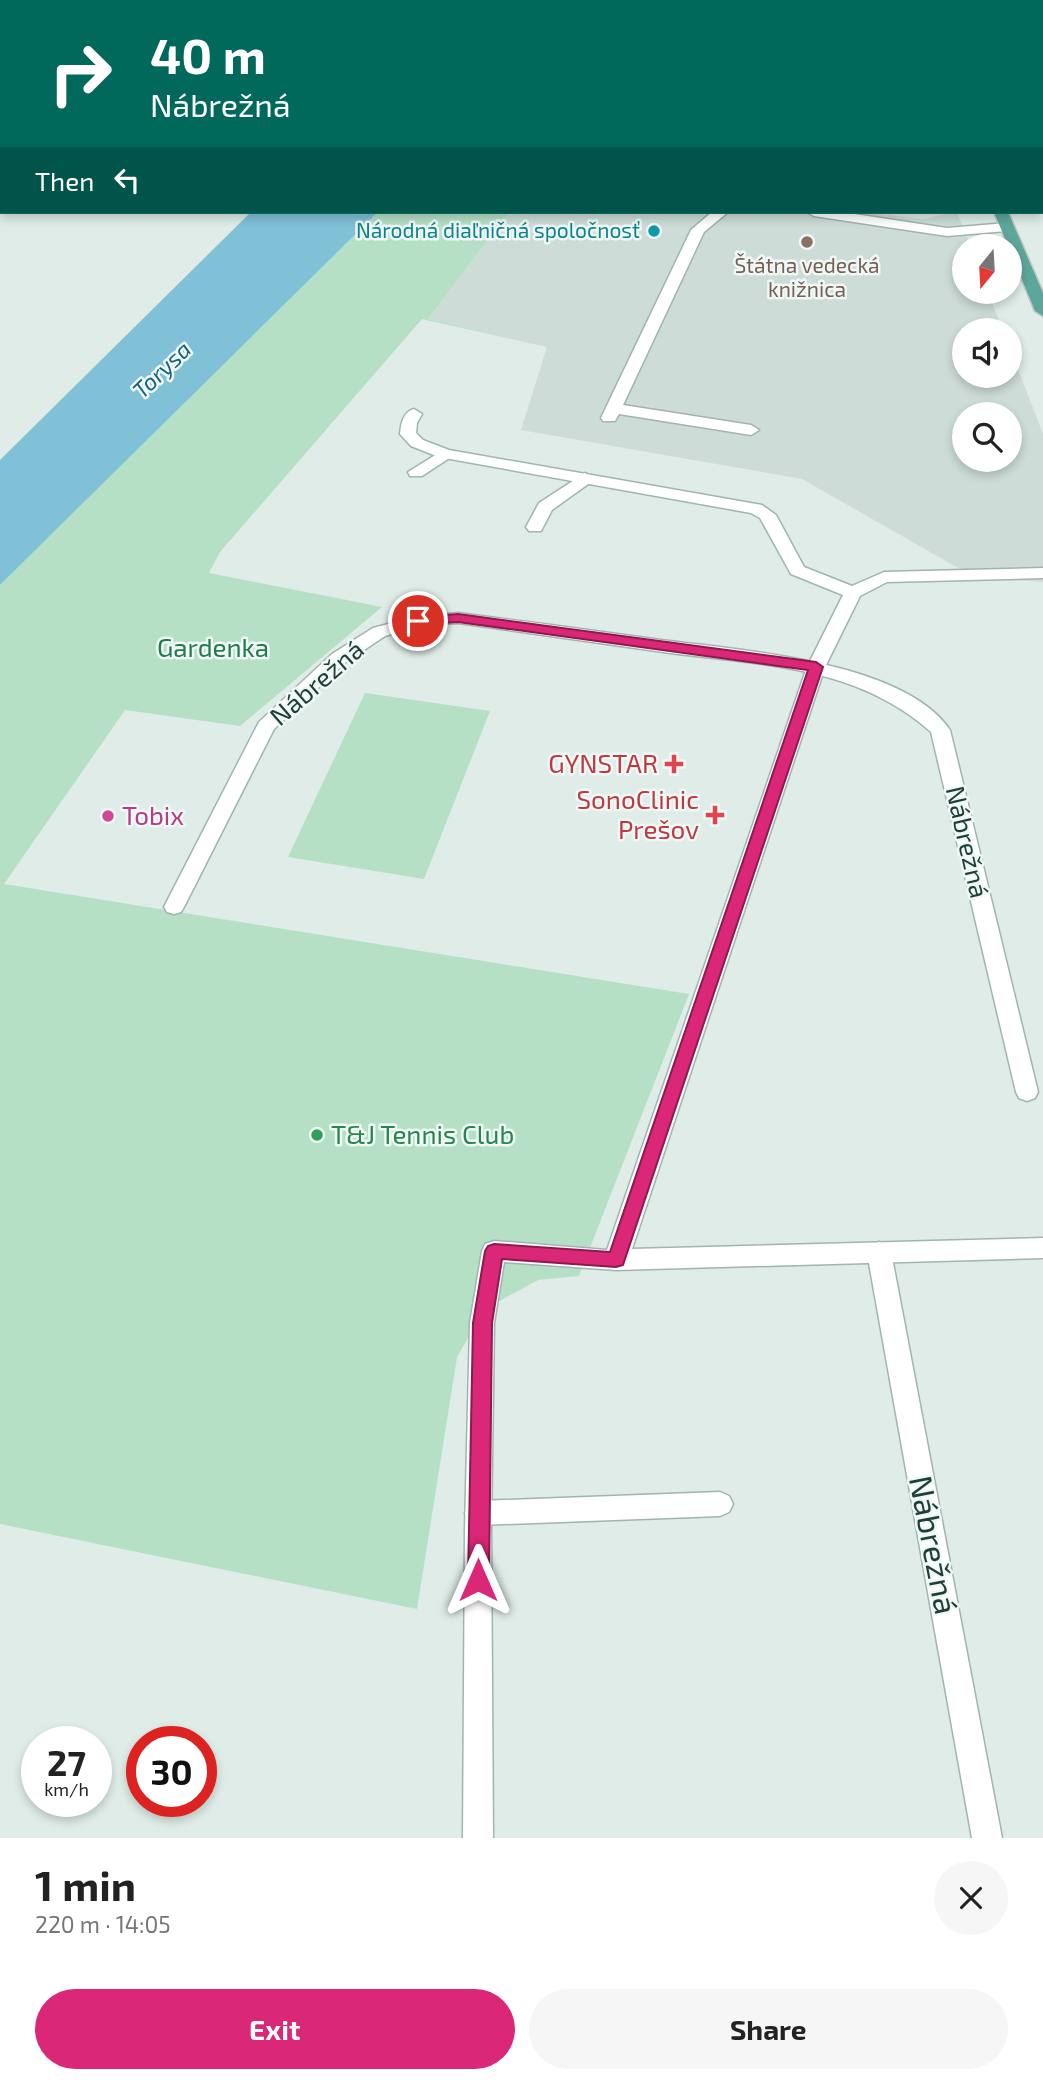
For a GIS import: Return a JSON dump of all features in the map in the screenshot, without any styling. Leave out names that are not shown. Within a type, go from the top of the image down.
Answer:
[{"type":"main road","points":[[1002,214],[1043,311]]},
{"type":"street","points":[[718,214],[698,230],[612,413],[751,430]]},
{"type":"street","points":[[827,214],[947,232],[1007,227]]},
{"type":"street","points":[[414,414],[409,423],[408,434],[417,443],[445,454],[756,509],[767,515],[797,570],[853,593]]},
{"type":"street","points":[[416,472],[445,454]]},
{"type":"street","points":[[536,527],[545,507],[585,478]]},
{"type":"street","points":[[616,1260],[816,667],[853,593],[884,577],[1043,573]]},
{"type":"street","name":"Nábrežná","points":[[174,907],[266,726],[339,658],[379,632],[418,621],[458,618],[816,667],[873,683],[914,705],[940,730],[1027,1092]]},
{"type":"street","points":[[478,1838],[478,1513],[482,1323],[494,1251],[616,1260],[1043,1248]]},
{"type":"street","name":"Nábrežná","points":[[879,1252],[987,1838]]},
{"type":"street","points":[[478,1513],[720,1504]]},
{"type":"shaded area","points":[[507,214],[880,214],[923,219],[958,214],[966,234],[952,234],[952,304],[993,304],[998,318],[952,318],[952,388],[1022,388],[1022,379],[1043,434],[1043,582],[974,577],[802,479],[521,430],[547,347],[428,319]]},
{"type":"green space","name":"T&J Tennis Club","points":[[376,214],[507,214],[428,319],[547,347],[422,319],[220,552],[209,573],[382,607],[240,726],[125,710],[4,884],[689,994],[579,1276],[538,1280],[485,1309],[457,1357],[417,1609],[0,1524],[0,585]]},
{"type":"green space","points":[[365,693],[490,711],[424,879],[288,857]]},
{"type":"water","name":"Torysa","points":[[249,214],[376,214],[0,585],[0,460]]},
{"type":"place","name":"Národná diaľničná spoločnosť","points":[[654,231]]},
{"type":"place","name":"Štátna vedecká knižnica","points":[[807,242]]},
{"type":"place","name":"GYNSTAR","points":[[674,764]]},
{"type":"place","name":"SonoClinic Prešov","points":[[715,815]]},
{"type":"place","name":"Tobix","points":[[108,816]]},
{"type":"place","name":"T&J Tennis Club","points":[[317,1135]]},
{"type":"route","points":[[418,621],[458,618],[816,667],[616,1260],[494,1251],[482,1323],[478,1580]]},
{"type":"park label","name":"Gardenka","points":[[213,648]]}]
